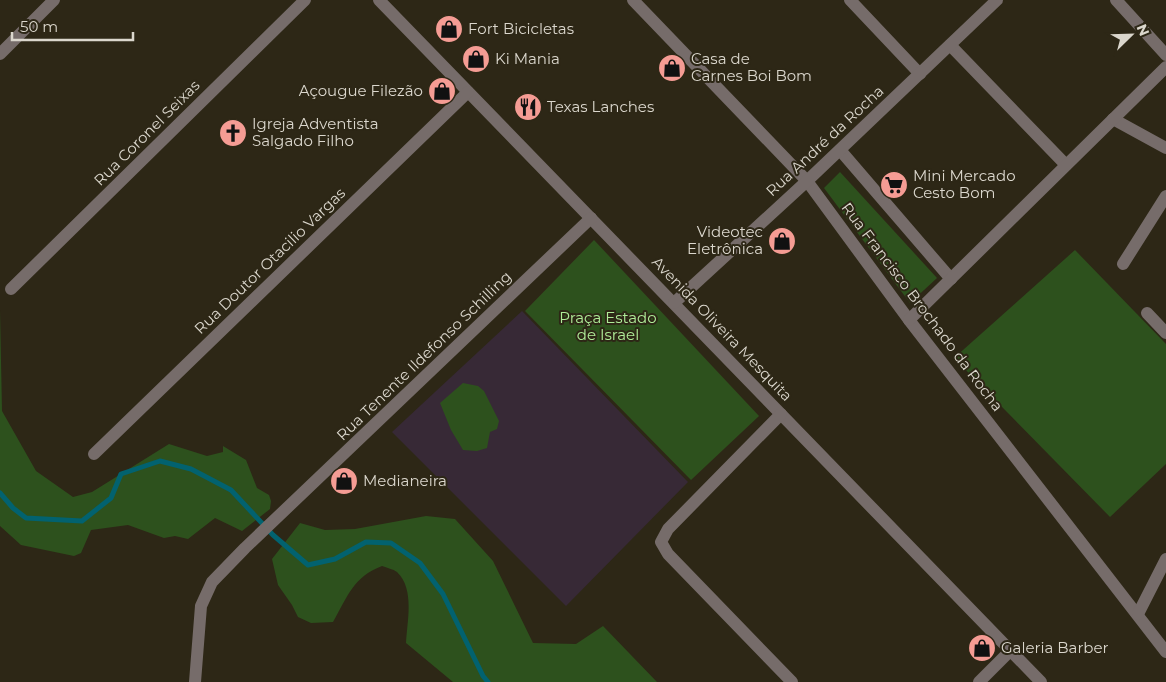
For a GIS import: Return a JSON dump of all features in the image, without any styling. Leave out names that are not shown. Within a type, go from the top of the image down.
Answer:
[{"type":"street","points":[[0,54],[54,0]]},
{"type":"street","name":"Rua Coronel Seixas","points":[[11,289],[305,0]]},
{"type":"street","name":"Avenida Oliveira Mesquita","points":[[379,0],[1040,682]]},
{"type":"street","name":"Rua Francisco Brochado da Rocha","points":[[633,0],[807,181],[909,320],[1166,652]]},
{"type":"street","points":[[850,0],[920,74]]},
{"type":"street","name":"Rua André da Rocha","points":[[674,304],[840,150],[997,0]]},
{"type":"street","points":[[1116,0],[1166,55]]},
{"type":"street","points":[[950,45],[1066,165]]},
{"type":"street","points":[[909,320],[1166,67]]},
{"type":"street","name":"Rua Doutor Otacilio Vargas","points":[[94,454],[468,92]]},
{"type":"street","points":[[1113,119],[1166,148]]},
{"type":"street","points":[[840,150],[951,278]]},
{"type":"street","points":[[1123,264],[1166,196]]},
{"type":"street","name":"Rua Tenente Ildefonso Schilling","points":[[195,682],[201,606],[212,582],[591,218]]},
{"type":"street","points":[[1147,313],[1166,333]]},
{"type":"street","points":[[781,414],[668,529],[661,542],[668,554],[792,682]]},
{"type":"street","points":[[1138,614],[1166,560]]},
{"type":"street","points":[[979,682],[1010,651]]},
{"type":"shaded area","points":[[522,311],[688,482],[566,606],[392,432]]},
{"type":"green space","points":[[840,172],[937,278],[910,303],[824,188]]},
{"type":"green space","name":"Praça Estado de Israel","points":[[594,240],[759,416],[691,480],[525,311]]},
{"type":"green space","points":[[1075,250],[1166,344],[1166,464],[1110,517],[954,358]]},
{"type":"green space","points":[[0,310],[2,411],[36,471],[73,497],[92,492],[169,444],[207,456],[223,452],[223,446],[246,460],[257,488],[269,495],[271,501],[270,509],[242,531],[215,518],[188,539],[175,536],[164,538],[128,525],[91,530],[81,553],[74,556],[21,545],[0,526]]},
{"type":"green space","points":[[463,383],[478,386],[484,391],[499,421],[497,429],[490,432],[487,448],[477,451],[463,450],[451,430],[440,403]]},
{"type":"green space","points":[[426,516],[455,519],[493,561],[533,643],[576,644],[603,626],[657,682],[453,682],[406,643],[408,596],[403,579],[397,572],[382,566],[364,576],[352,588],[333,622],[311,623],[298,617],[278,585],[272,559],[300,523],[325,530],[355,529]]},
{"type":"waterway","points":[[0,493],[13,508],[26,518],[82,521],[111,498],[121,474],[160,461],[191,469],[231,490],[273,535],[308,565],[335,559],[366,542],[391,543],[420,563],[443,594],[483,676],[488,682]]},
{"type":"place","name":"Fort Bicicletas","points":[[449,29]]},
{"type":"place","name":"Ki Mania","points":[[476,59]]},
{"type":"place","name":"Casa de Carnes Boi Bom","points":[[672,68]]},
{"type":"place","name":"Açougue Filezão","points":[[442,91]]},
{"type":"place","name":"Texas Lanches","points":[[528,107]]},
{"type":"place","name":"Igreja Adventista Salgado Filho","points":[[233,133]]},
{"type":"place","name":"Mini Mercado Cesto Bom","points":[[894,185]]},
{"type":"place","name":"Videotec Eletrônica","points":[[782,241]]},
{"type":"place","name":"Medianeira","points":[[344,481]]},
{"type":"place","name":"Galeria Barber","points":[[982,648]]}]
